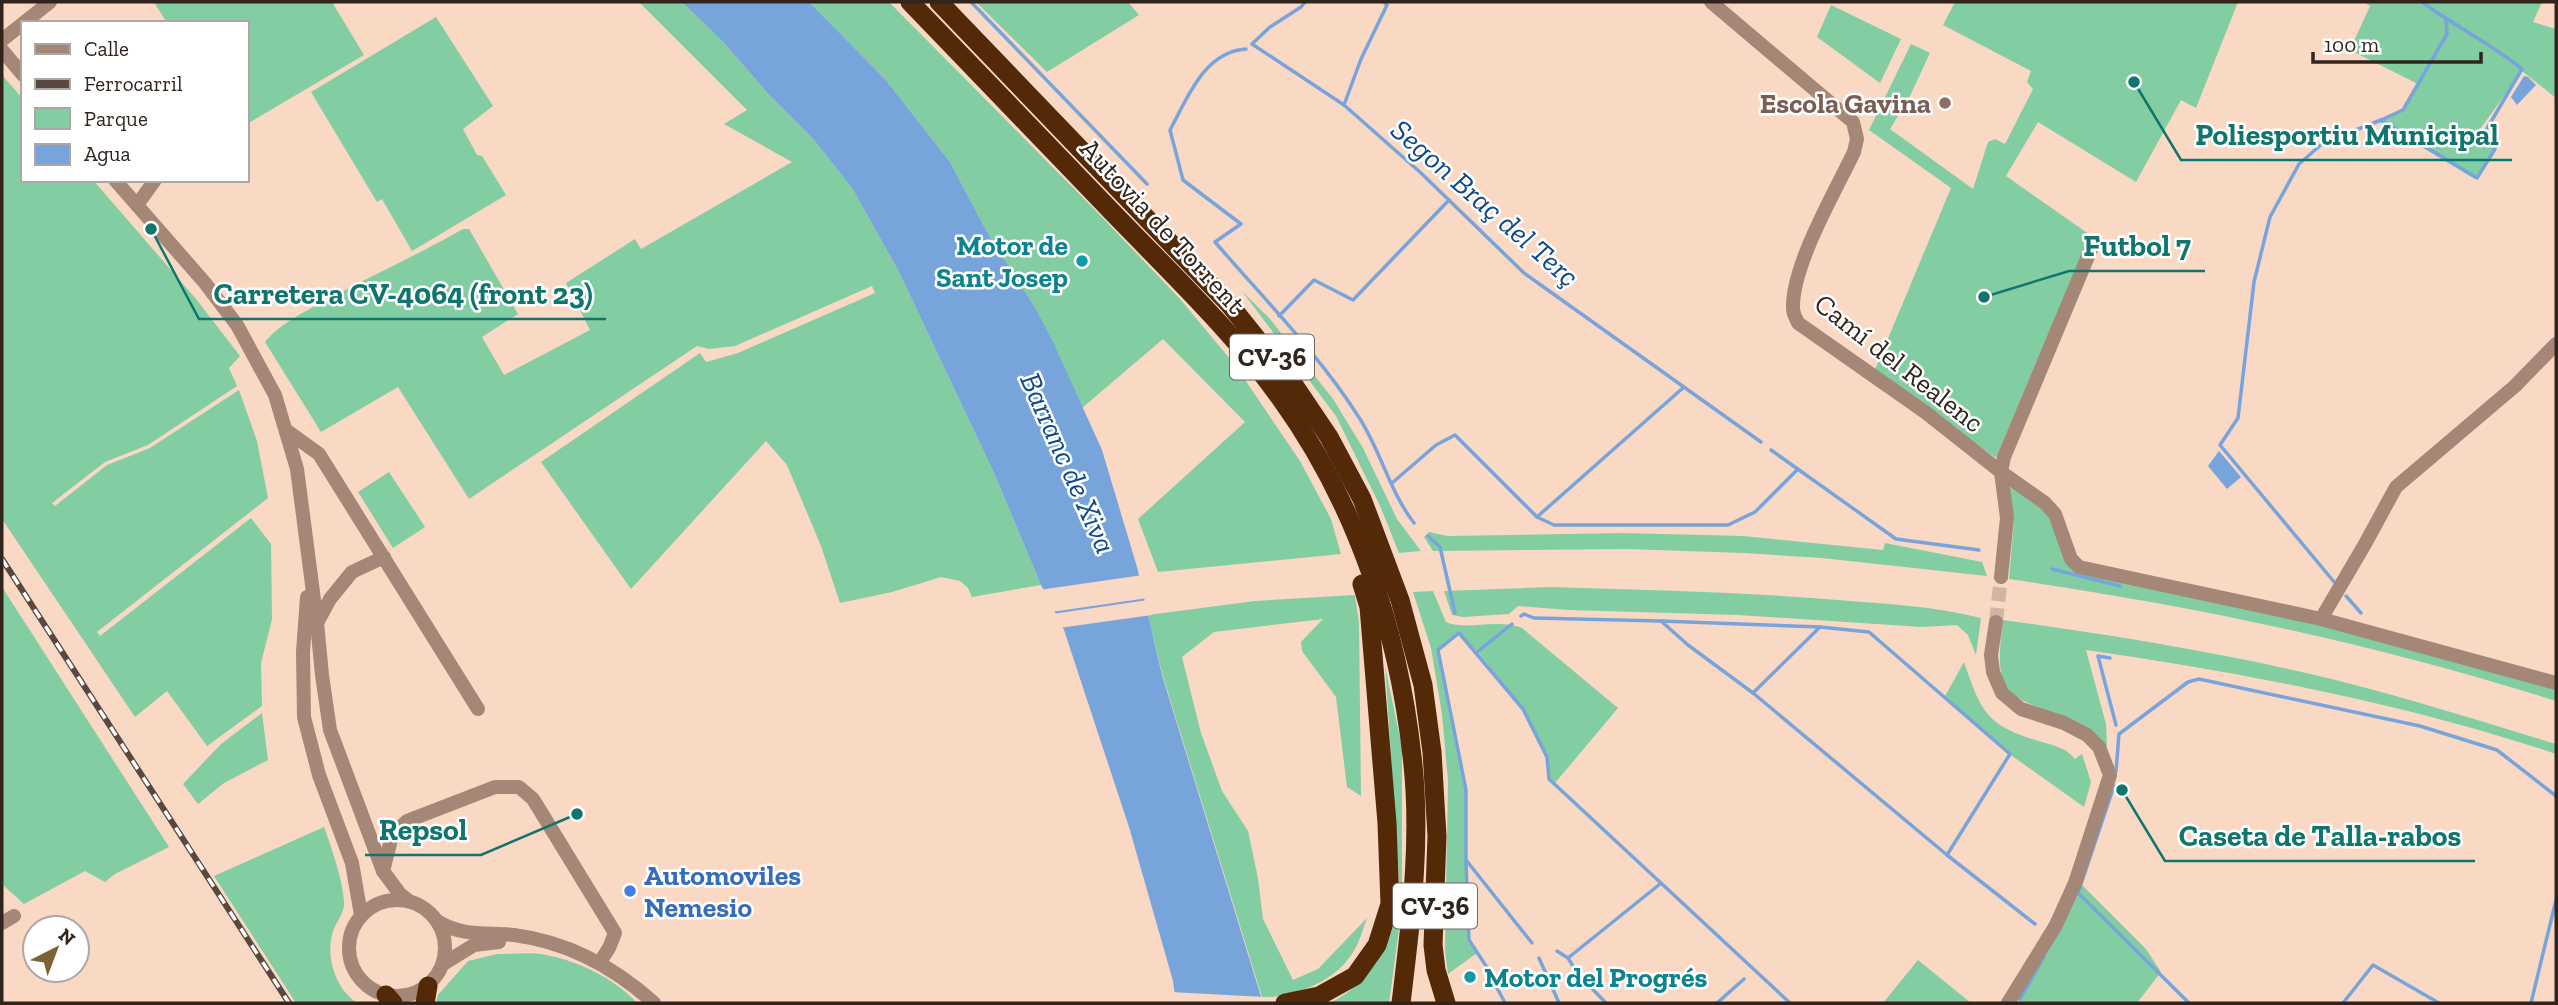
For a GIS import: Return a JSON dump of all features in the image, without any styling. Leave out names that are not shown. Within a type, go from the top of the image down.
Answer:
[{"type":"highway","name":"Autovia de Torrent","points":[[910,2],[1213,318],[1280,398],[1311,446],[1346,509],[1382,602],[1403,690],[1413,758],[1415,799],[1408,996]]},
{"type":"highway","name":"Autovia de Torrent","points":[[940,2],[1229,304],[1294,385],[1329,437],[1362,499],[1401,600],[1423,685],[1432,752],[1434,807]]},
{"type":"highway","points":[[1213,318],[1306,449],[1339,514],[1369,607],[1387,823],[1390,904],[1377,946],[1355,976],[1319,996],[1285,1003]]},
{"type":"highway","points":[[1408,996],[1424,923],[1434,807]]},
{"type":"highway","name":"CV-36","points":[[1434,807],[1437,836],[1433,945],[1436,970],[1446,1003]]},
{"type":"street","points":[[26,21],[50,2]]},
{"type":"street","name":"Camí del Realenc","points":[[1711,2],[1853,122],[1857,139],[1854,152],[1818,226],[1795,285],[1792,311],[1798,323],[1925,412],[2001,472],[2030,491],[2054,514],[2065,537],[2071,559],[2079,567],[2321,619]]},
{"type":"street","points":[[2,40],[21,25]]},
{"type":"street","points":[[2,50],[21,73]]},
{"type":"street","points":[[117,182],[237,324],[264,372],[287,430],[297,469],[330,730],[383,871],[400,894],[422,906],[448,928],[466,933],[541,939],[600,962],[628,979],[654,1003]]},
{"type":"street","points":[[137,205],[154,182]]},
{"type":"street","points":[[2001,577],[2007,518],[2001,472],[2004,457],[2094,242]]},
{"type":"street","points":[[2556,344],[2515,387],[2396,487],[2321,619],[2556,683]]},
{"type":"street","points":[[287,430],[319,454],[478,709]]},
{"type":"street","points":[[317,623],[330,599],[352,572],[384,557]]},
{"type":"street","points":[[309,568],[303,652],[304,717],[318,775],[352,863],[361,915]]},
{"type":"street","points":[[1996,622],[1991,655],[1993,672],[2002,693],[2021,709],[2064,723],[2087,735],[2099,747],[2110,775],[2075,883],[2056,925],[2008,1003]]},
{"type":"street","points":[[383,871],[392,836],[407,821],[495,787],[519,787],[533,799],[615,933],[600,962]]},
{"type":"street","points":[[409,901],[383,901],[361,915],[352,929],[348,946],[351,962],[358,977],[370,989],[390,999],[415,993],[427,994],[443,964],[444,938],[439,922]]},
{"type":"street","points":[[443,964],[474,945],[541,939]]},
{"type":"green space","points":[[154,2],[332,2],[364,55],[248,123],[248,21],[166,21]]},
{"type":"green space","points":[[639,2],[682,2],[814,140],[852,188],[899,272],[994,473],[1041,585],[972,597],[968,588],[960,581],[941,577],[892,592],[840,603],[821,546],[787,465],[766,441],[631,589],[541,462],[700,353],[706,362],[738,353],[875,293],[872,286],[735,346],[709,349],[697,346],[469,499],[398,387],[321,432],[265,342],[278,329],[303,313],[463,229],[469,229],[518,314],[482,337],[504,375],[590,330],[566,283],[635,239],[641,249],[792,162],[724,124],[747,110]]},
{"type":"green space","points":[[809,2],[889,2],[1097,212],[1180,299],[1235,365],[1300,461],[1331,519],[1341,554],[1158,572],[1138,519],[1245,422],[1163,339],[1082,408],[1036,309],[987,232],[950,162],[885,79]]},
{"type":"green space","points":[[976,2],[1128,2],[1139,15],[1047,72]]},
{"type":"green space","points":[[1955,2],[2238,2],[2196,108],[2181,100],[2136,182],[2038,122],[2006,176],[2090,235],[1996,458],[1874,372],[1951,188],[1869,130],[1911,44],[1930,53],[1909,98],[1890,129],[1973,189],[1988,142],[1995,139],[2005,144],[2033,89],[2027,82],[2031,71],[1943,25]]},
{"type":"green space","points":[[2364,2],[2542,2],[2533,22],[2556,29],[2556,98],[2522,71],[2478,132],[2495,148],[2475,179],[2378,121],[2403,108],[2418,84],[2350,50],[2370,6]]},
{"type":"green space","points":[[1831,5],[1901,39],[1880,83],[1817,37]]},
{"type":"green space","points":[[436,17],[493,106],[463,129],[477,155],[482,156],[506,195],[412,251],[382,199],[377,202],[311,92]]},
{"type":"green space","points":[[2,75],[21,97],[21,182],[95,182],[196,299],[240,356],[229,368],[237,386],[148,445],[105,462],[52,503],[55,506],[107,465],[150,448],[239,390],[257,441],[268,498],[97,632],[100,636],[251,518],[271,544],[272,619],[261,663],[262,706],[207,746],[167,691],[135,717],[2,519]]},
{"type":"green space","points":[[1242,291],[1270,319],[1333,399],[1363,448],[1397,519],[1421,551],[1399,553],[1381,508],[1336,416]]},
{"type":"green space","points":[[389,472],[425,527],[393,548],[358,492]]},
{"type":"green space","points":[[2011,487],[2018,488],[2053,518],[2063,557],[2517,677],[2556,690],[2556,701],[2353,644],[2217,614],[2009,579],[2014,520],[2009,492]]},
{"type":"green space","points":[[1429,532],[1448,536],[1623,533],[1743,536],[1883,550],[1885,543],[1982,562],[1987,576],[1822,558],[1744,553],[1626,549],[1433,551],[1424,537]]},
{"type":"green space","points":[[2,587],[169,847],[115,874],[105,882],[85,871],[24,904],[2,884]]},
{"type":"green space","points":[[1550,587],[1802,597],[1910,606],[1981,618],[1976,655],[1968,635],[1957,625],[1922,627],[1738,615],[1518,606],[1509,614],[1463,617],[1452,615],[1444,591]]},
{"type":"green space","points":[[1433,591],[1446,622],[1463,625],[1502,624],[1522,628],[1618,708],[1555,783],[1550,780],[1548,757],[1524,710],[1478,652],[1459,633],[1438,650],[1466,790],[1468,942],[1477,953],[1448,974],[1445,951],[1448,781],[1442,714],[1431,648],[1413,592]]},
{"type":"green space","points":[[1355,595],[1359,624],[1361,796],[1347,787],[1336,697],[1302,651],[1301,642],[1323,619],[1214,632],[1182,657],[1201,733],[1222,791],[1248,831],[1263,919],[1293,980],[1318,969],[1367,918],[1352,954],[1332,975],[1298,992],[1262,997],[1162,673],[1148,615],[1255,601]]},
{"type":"green space","points":[[2003,620],[2193,650],[2337,680],[2556,744],[2556,754],[2441,719],[2324,692],[2086,650],[2106,724],[2107,748],[2088,728],[2027,703],[2008,689],[2000,666]]},
{"type":"green space","points":[[1964,662],[1982,706],[1998,724],[2060,748],[2075,759],[2082,754],[2091,782],[2084,807],[2008,753],[1944,698]]},
{"type":"green space","points":[[1385,666],[1402,748],[1402,907],[1389,1003],[1329,1003],[1353,988],[1374,966],[1394,926],[1397,912],[1399,870]]},
{"type":"green space","points":[[262,713],[268,760],[224,783],[198,804],[183,784],[221,744]]},
{"type":"green space","points":[[324,827],[344,898],[343,909],[333,931],[331,961],[343,989],[357,1003],[296,1003],[214,876]]},
{"type":"green space","points":[[2082,885],[2146,949],[2161,972],[2137,1003],[2017,1003],[2057,934]]},
{"type":"green space","points":[[497,954],[540,954],[571,962],[596,972],[618,986],[637,1003],[436,1003],[438,995],[468,961]]},
{"type":"green space","points":[[1918,960],[1971,1003],[1883,1003]]},
{"type":"water","name":"Barranc de Xiva","points":[[682,2],[809,2],[885,79],[950,162],[987,232],[1036,309],[1102,450],[1137,567],[1162,675],[1263,1003],[1176,1003],[1173,981],[1129,827],[1064,630],[1041,585],[994,473],[899,272],[852,188],[814,140]]},
{"type":"water","points":[[2524,76],[2536,85],[2517,105],[2511,97]]},
{"type":"water","points":[[2219,451],[2241,477],[2227,489],[2208,466]]},
{"type":"pier","points":[[1143,575],[1148,598],[1051,612],[1039,590]]},
{"type":"pier","points":[[1148,600],[1152,615],[1059,628],[1052,614]]},
{"type":"pier","points":[[1171,992],[1265,997],[1267,1003],[1173,1003]]},
{"type":"waterway","points":[[971,2],[1147,184]]},
{"type":"waterway","points":[[1253,43],[1305,2]]},
{"type":"waterway","name":"Segon Braç del Terç","points":[[1384,2],[1387,5],[1361,59],[1344,105],[1421,173],[1524,273],[1761,442]]},
{"type":"waterway","points":[[2335,583],[2220,445],[2238,418],[2254,282],[2270,217],[2299,164],[2323,143],[2381,120],[2477,178],[2495,149],[2482,137],[2522,69],[2422,2]]},
{"type":"waterway","points":[[2381,120],[2403,110],[2447,34],[2446,19]]},
{"type":"waterway","points":[[1252,44],[1344,105]]},
{"type":"waterway","points":[[1246,49],[1231,52],[1208,67],[1191,91],[1170,130],[1183,180],[1241,224],[1215,242],[1309,350],[1344,395],[1360,419],[1398,498],[1414,523]]},
{"type":"waterway","points":[[1279,316],[1314,280],[1353,300],[1449,200]]},
{"type":"waterway","points":[[1537,517],[1684,387]]},
{"type":"waterway","points":[[1392,483],[1436,445],[1455,435],[1537,517],[1554,525],[1728,525],[1755,512],[1797,470]]},
{"type":"waterway","name":"Segon Braç del Terç","points":[[1771,450],[1896,539],[1979,550]]},
{"type":"waterway","points":[[1428,536],[1440,547],[1455,613]]},
{"type":"waterway","name":"Segon Braç del Terç","points":[[2052,569],[2120,586]]},
{"type":"waterway","points":[[2346,596],[2361,613]]},
{"type":"waterway","points":[[1521,616],[1524,614],[1534,618],[1661,621],[2035,924]]},
{"type":"waterway","points":[[1661,621],[1820,627]]},
{"type":"waterway","points":[[1476,653],[1512,624]]},
{"type":"waterway","points":[[1753,693],[1820,627],[1869,632],[2010,754],[1947,855]]},
{"type":"waterway","points":[[1532,943],[1466,860],[1466,790],[1438,650],[1459,633],[1523,709],[1547,757],[1549,779],[1790,1003]]},
{"type":"waterway","name":"Segon Braç del Terç","points":[[2110,658],[2098,656],[2116,725]]},
{"type":"waterway","points":[[2116,771],[2119,734],[2188,682],[2199,679],[2420,726],[2497,750],[2556,796]]},
{"type":"waterway","name":"Segon Braç del Terç","points":[[2114,786],[2078,893],[2189,1003]]},
{"type":"waterway","points":[[1466,862],[1469,940],[1488,969]]},
{"type":"waterway","points":[[1568,958],[1660,884]]},
{"type":"waterway","points":[[2531,1003],[2556,900]]},
{"type":"waterway","points":[[1557,951],[1568,958],[1578,974],[1606,1003]]},
{"type":"waterway","points":[[2020,999],[2044,957]]},
{"type":"waterway","points":[[1539,958],[1559,1003]]},
{"type":"waterway","points":[[2343,1003],[2373,965],[2439,1003]]},
{"type":"waterway","points":[[1717,1003],[1744,979]]},
{"type":"waterway","points":[[1495,984],[1505,1003]]},
{"type":"tunnel","points":[[1996,622],[2001,577]]},
{"type":"railway","points":[[2,559],[289,1003]]},
{"type":"place","name":"Poliesportiu Municipal","points":[[2134,82]]},
{"type":"place","name":"Escola Gavina","points":[[1945,103]]},
{"type":"place","name":"Carretera CV-4064 (front 23)","points":[[151,229]]},
{"type":"place","name":"Motor de Sant Josep","points":[[1082,261]]},
{"type":"place","name":"Futbol 7","points":[[1984,297]]},
{"type":"place","name":"Caseta de Talla-rabos","points":[[2122,790]]},
{"type":"place","name":"Repsol","points":[[577,814]]},
{"type":"place","name":"Automoviles Nemesio","points":[[630,891]]},
{"type":"place","name":"Motor del Progrés","points":[[1470,977]]}]
